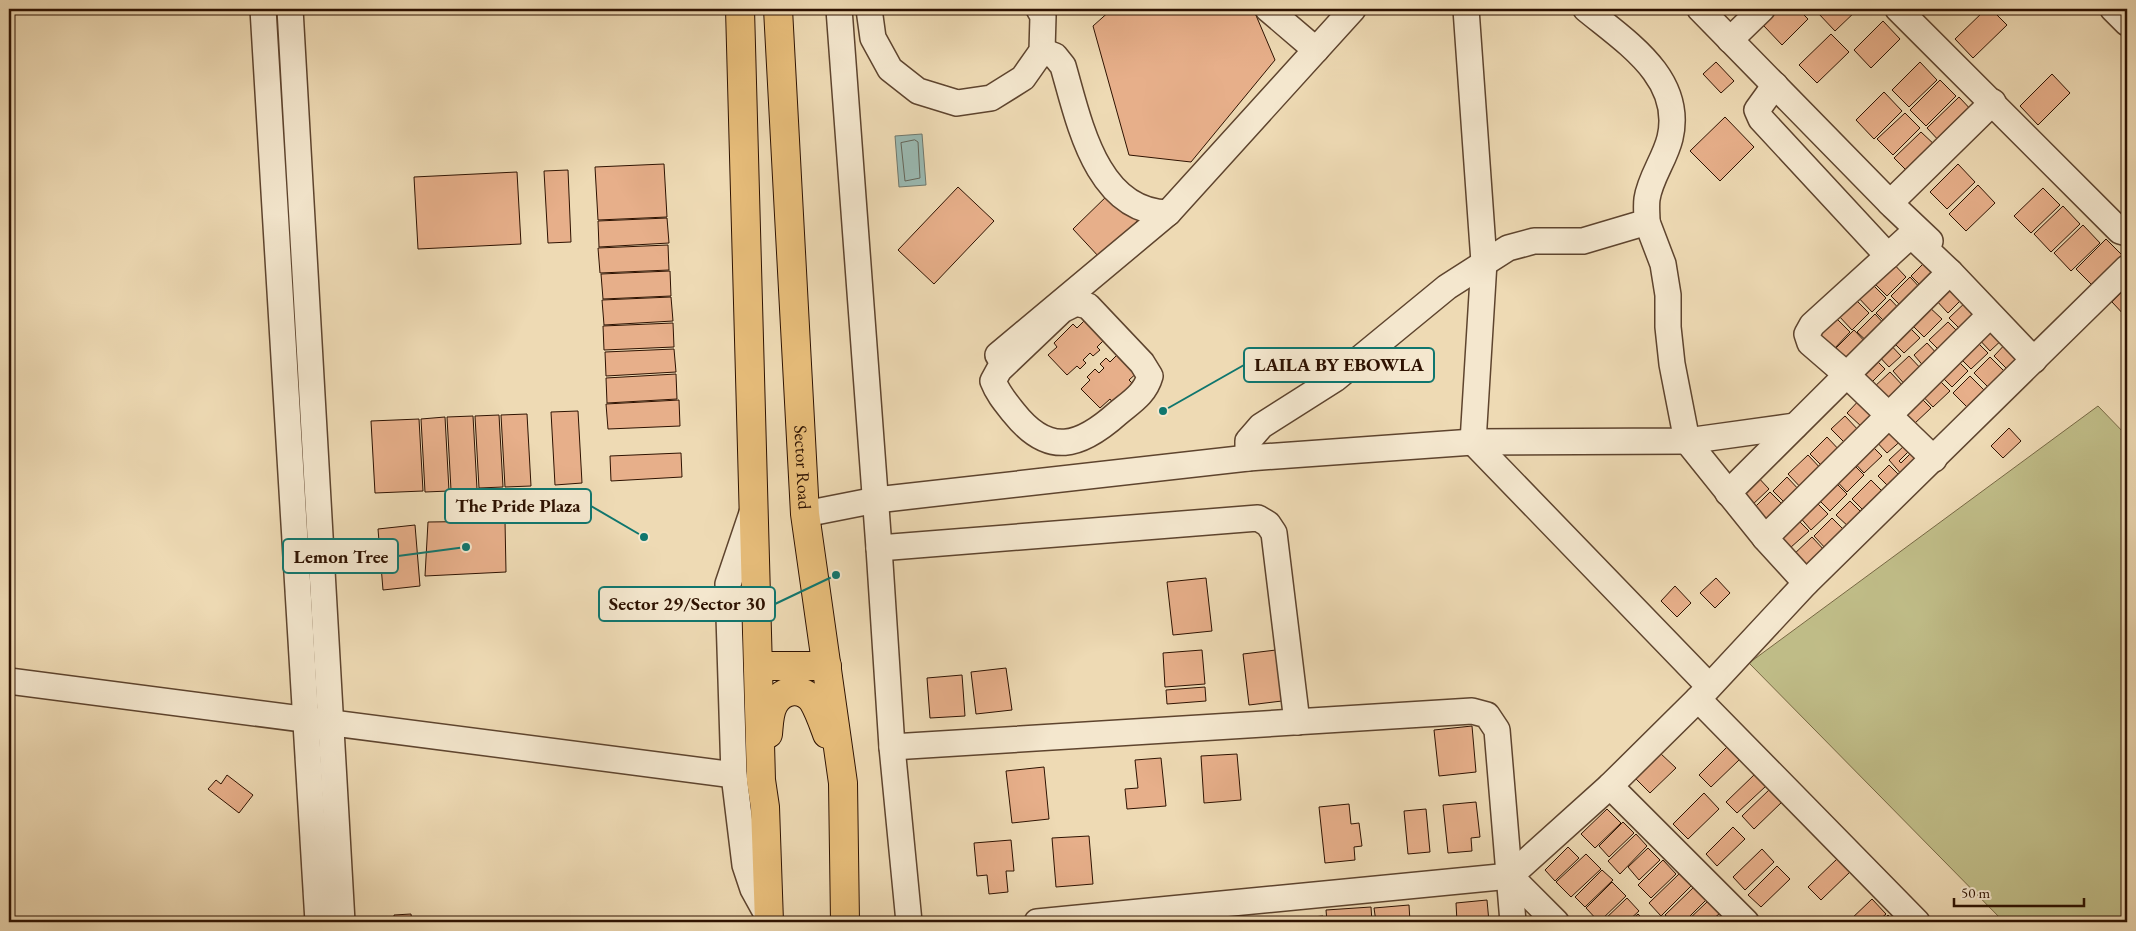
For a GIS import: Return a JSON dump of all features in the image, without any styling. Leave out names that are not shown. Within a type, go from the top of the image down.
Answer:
[{"type":"main road","points":[[740,9],[760,780],[765,806],[769,920]]},
{"type":"main road","name":"Sector Road","points":[[778,9],[805,514],[843,783],[845,922]]},
{"type":"main road","points":[[745,194],[788,191]]},
{"type":"main road","points":[[746,227],[790,227]]},
{"type":"main road","points":[[758,666],[827,666]]},
{"type":"main road","points":[[760,780],[773,705],[786,692],[795,690],[806,694],[813,702],[825,729],[843,783]]},
{"type":"street","points":[[263,9],[318,922]]},
{"type":"street","points":[[290,9],[342,922]]},
{"type":"street","points":[[839,9],[876,500],[892,747],[909,922]]},
{"type":"street","points":[[869,9],[873,38],[890,69],[918,91],[957,103],[991,98],[1023,78],[1042,51],[1045,11]]},
{"type":"street","points":[[1268,9],[1316,50]]},
{"type":"street","points":[[998,355],[1168,213],[1353,9]]},
{"type":"street","points":[[1466,9],[1484,262],[1473,442],[1917,922]]},
{"type":"street","points":[[1586,9],[1618,33],[1655,71],[1668,93],[1673,115],[1670,138],[1647,198],[1647,222],[1663,264],[1668,295],[1668,327],[1672,364],[1688,441],[1765,538],[1806,583]]},
{"type":"street","points":[[1700,9],[1891,204],[1938,248]]},
{"type":"street","points":[[1730,40],[1762,9]]},
{"type":"street","points":[[1898,9],[2120,231],[2127,233]]},
{"type":"street","points":[[2113,9],[2127,22]]},
{"type":"street","points":[[1042,51],[1055,56],[1063,66],[1094,162],[1104,179],[1132,202],[1152,213],[1168,213]]},
{"type":"street","points":[[1774,85],[1759,104],[1757,110],[1760,118],[1896,248]]},
{"type":"street","points":[[1896,248],[1890,217],[1891,204],[1993,102]]},
{"type":"street","points":[[1248,458],[1248,441],[1261,426],[1335,379],[1448,287],[1484,262],[1508,248],[1534,241],[1583,241],[1647,222]]},
{"type":"street","points":[[1934,459],[1847,375],[1810,343],[1807,334],[1812,325],[1911,235],[1950,272],[2034,360]]},
{"type":"street","points":[[1037,922],[1510,876],[1610,786],[1704,693],[1806,583],[2127,268]]},
{"type":"street","points":[[1728,493],[1950,272]]},
{"type":"street","points":[[1076,303],[1088,306],[1142,363],[1150,376],[1146,389],[1099,430],[1080,440],[1062,443],[1041,439],[1025,427],[998,392],[993,381],[999,370],[1062,310],[1076,303]]},
{"type":"street","points":[[1765,538],[1990,315]]},
{"type":"street","points":[[805,514],[876,500],[1248,458],[1473,442],[1688,441],[1795,426]]},
{"type":"street","points":[[1062,443],[1066,478]]},
{"type":"street","points":[[754,506],[728,584],[734,775],[745,865],[753,888],[769,920]]},
{"type":"street","points":[[879,548],[1258,518],[1268,524],[1274,532],[1297,722]]},
{"type":"street","points":[[9,681],[734,775]]},
{"type":"street","points":[[892,747],[1472,711],[1487,715],[1497,730],[1514,922]]},
{"type":"street","points":[[1610,786],[1746,922]]},
{"type":"street","points":[[1510,876],[1556,922]]},
{"type":"shaded area","points":[[2098,406],[2127,436],[2127,922],[2004,922],[1749,663]]},
{"type":"water","points":[[922,134],[926,185],[899,187],[895,136]]},
{"type":"building","points":[[1112,9],[1235,9],[1255,13],[1275,60],[1191,162],[1129,155],[1093,26]]},
{"type":"building","points":[[1780,9],[1798,9],[1808,19],[1782,45],[1763,25]]},
{"type":"building","points":[[1822,9],[1858,9],[1835,31],[1818,13]]},
{"type":"building","points":[[1986,9],[1991,9],[2007,25],[1973,58],[1955,39]]},
{"type":"building","points":[[1883,21],[1900,39],[1871,68],[1854,50]]},
{"type":"building","points":[[1831,34],[1849,52],[1817,83],[1799,65]]},
{"type":"building","points":[[1716,62],[1734,81],[1721,93],[1703,74]]},
{"type":"building","points":[[1920,62],[1937,80],[1909,107],[1892,90]]},
{"type":"building","points":[[2052,74],[2070,93],[2038,125],[2020,106]]},
{"type":"building","points":[[1940,80],[1956,96],[1926,126],[1910,110]]},
{"type":"building","points":[[1884,92],[1902,111],[1874,139],[1856,120]]},
{"type":"building","points":[[1959,97],[1975,114],[1943,145],[1927,128]]},
{"type":"building","points":[[1905,113],[1920,128],[1893,155],[1877,139]]},
{"type":"building","points":[[1725,117],[1754,147],[1720,181],[1690,151]]},
{"type":"building","points":[[1921,132],[1937,147],[1910,174],[1894,158]]},
{"type":"building","points":[[664,164],[667,217],[598,220],[595,167]]},
{"type":"building","points":[[1958,164],[1975,182],[1947,209],[1930,192]]},
{"type":"building","points":[[568,170],[571,242],[548,243],[544,171]]},
{"type":"building","points":[[517,172],[521,244],[418,249],[414,177]]},
{"type":"building","points":[[1978,185],[1995,203],[1966,231],[1949,214]]},
{"type":"building","points":[[958,187],[994,221],[934,284],[898,250]]},
{"type":"building","points":[[2043,188],[2060,205],[2031,233],[2014,216]]},
{"type":"building","points":[[1111,192],[1138,220],[1100,258],[1073,229]]},
{"type":"building","points":[[2063,206],[2080,224],[2051,252],[2034,234]]},
{"type":"building","points":[[667,218],[669,243],[599,247],[598,221]]},
{"type":"building","points":[[2083,225],[2100,243],[2071,271],[2054,253]]},
{"type":"building","points":[[2106,239],[2123,256],[2093,286],[2076,269]]},
{"type":"building","points":[[668,245],[669,270],[600,273],[598,248]]},
{"type":"building","points":[[1932,255],[1948,271],[1927,292],[1911,276]]},
{"type":"building","points":[[1889,259],[1906,277],[1887,296],[1869,278]]},
{"type":"building","points":[[670,271],[671,296],[603,299],[601,274]]},
{"type":"building","points":[[1910,277],[1925,293],[1906,311],[1891,296]]},
{"type":"building","points":[[1953,280],[1967,294],[1948,313],[1934,298]]},
{"type":"building","points":[[1869,281],[1886,298],[1872,312],[1855,294]]},
{"type":"building","points":[[2127,287],[2127,318],[2112,302]]},
{"type":"building","points":[[671,297],[673,321],[604,325],[602,300]]},
{"type":"building","points":[[1855,299],[1869,313],[1852,330],[1838,315]]},
{"type":"building","points":[[1890,299],[1903,313],[1889,326],[1876,313]]},
{"type":"building","points":[[1969,299],[1983,313],[1963,332],[1949,318]]},
{"type":"building","points":[[1927,305],[1942,319],[1924,337],[1910,323]]},
{"type":"building","points":[[1875,314],[1888,328],[1871,345],[1857,332]]},
{"type":"building","points":[[1836,318],[1850,332],[1834,349],[1819,334]]},
{"type":"building","points":[[1085,320],[1105,339],[1097,347],[1100,350],[1093,356],[1090,353],[1083,360],[1086,363],[1080,369],[1077,366],[1067,375],[1048,355],[1057,347],[1054,343],[1073,324],[1077,328]]},
{"type":"building","points":[[1990,320],[2006,336],[1990,351],[1975,335]]},
{"type":"building","points":[[1948,322],[1962,336],[1943,354],[1929,340]]},
{"type":"building","points":[[673,323],[674,347],[604,350],[603,326]]},
{"type":"building","points":[[1906,324],[1920,338],[1904,353],[1890,339]]},
{"type":"building","points":[[1854,330],[1870,347],[1852,366],[1835,349]]},
{"type":"building","points":[[1972,337],[1988,353],[1971,369],[1955,353]]},
{"type":"building","points":[[2010,339],[2026,355],[2009,371],[1994,356]]},
{"type":"building","points":[[1887,341],[1901,356],[1889,367],[1875,352]]},
{"type":"building","points":[[1927,343],[1940,357],[1926,369],[1914,355]]},
{"type":"building","points":[[674,349],[676,372],[606,376],[605,352]]},
{"type":"building","points":[[1120,352],[1139,371],[1129,380],[1133,384],[1113,403],[1110,399],[1100,408],[1081,389],[1090,380],[1087,377],[1095,369],[1099,373],[1104,368],[1100,364],[1106,358],[1110,362]]},
{"type":"building","points":[[1872,356],[1885,369],[1869,385],[1856,372]]},
{"type":"building","points":[[1909,356],[1924,372],[1907,387],[1893,371]]},
{"type":"building","points":[[1953,356],[1968,371],[1952,387],[1937,372]]},
{"type":"building","points":[[1990,357],[2006,373],[1990,389],[1974,373]]},
{"type":"building","points":[[1890,372],[1906,389],[1888,406],[1872,389]]},
{"type":"building","points":[[676,374],[677,399],[607,403],[606,378]]},
{"type":"building","points":[[1934,375],[1950,391],[1933,407],[1918,391]]},
{"type":"building","points":[[1970,376],[1986,392],[1969,409],[1953,393]]},
{"type":"building","points":[[1917,394],[1931,408],[1914,424],[1900,410]]},
{"type":"building","points":[[1864,395],[1880,411],[1863,428],[1847,413]]},
{"type":"building","points":[[679,400],[680,426],[608,429],[606,404]]},
{"type":"building","points":[[578,411],[582,483],[555,485],[551,412]]},
{"type":"building","points":[[527,414],[531,486],[505,487],[501,415]]},
{"type":"building","points":[[499,415],[503,487],[479,488],[475,416]]},
{"type":"building","points":[[473,416],[477,489],[451,490],[447,417]]},
{"type":"building","points":[[1845,416],[1861,433],[1848,446],[1831,429]]},
{"type":"building","points":[[445,417],[449,491],[425,492],[421,419]]},
{"type":"building","points":[[419,419],[423,491],[375,493],[371,421]]},
{"type":"building","points":[[1890,422],[1904,438],[1887,453],[1873,438]]},
{"type":"building","points":[[2009,428],[2021,441],[2003,458],[1991,446]]},
{"type":"building","points":[[1827,437],[1842,453],[1825,469],[1810,454]]},
{"type":"building","points":[[1866,440],[1882,456],[1864,473],[1849,457]]},
{"type":"building","points":[[1905,445],[1910,450],[1899,461],[1901,463],[1912,452],[1919,459],[1902,475],[1889,460]]},
{"type":"building","points":[[681,453],[682,477],[611,481],[610,456]]},
{"type":"building","points":[[1808,455],[1824,472],[1804,491],[1788,474]]},
{"type":"building","points":[[1848,459],[1864,475],[1847,492],[1831,475]]},
{"type":"building","points":[[1889,465],[1901,477],[1890,488],[1878,476]]},
{"type":"building","points":[[1755,474],[1769,489],[1751,506],[1737,491]]},
{"type":"building","points":[[1787,477],[1801,492],[1787,505],[1773,491]]},
{"type":"building","points":[[1830,477],[1847,494],[1830,511],[1813,494]]},
{"type":"building","points":[[1871,480],[1885,494],[1865,512],[1852,499]]},
{"type":"building","points":[[1770,492],[1785,507],[1768,524],[1753,509]]},
{"type":"building","points":[[1814,500],[1828,514],[1811,530],[1798,515]]},
{"type":"building","points":[[1850,501],[1863,514],[1850,528],[1836,515]]},
{"type":"building","points":[[1794,516],[1809,531],[1790,548],[1776,533]]},
{"type":"building","points":[[1832,518],[1846,532],[1827,550],[1814,536]]},
{"type":"building","points":[[505,521],[506,572],[425,576],[428,522]]},
{"type":"building","points":[[415,525],[420,586],[383,590],[378,529]]},
{"type":"building","points":[[1812,537],[1826,552],[1806,572],[1791,557]]},
{"type":"building","points":[[1206,578],[1212,631],[1173,635],[1167,582]]},
{"type":"building","points":[[1716,578],[1730,593],[1715,608],[1700,593]]},
{"type":"building","points":[[1675,586],[1691,603],[1677,617],[1661,601]]},
{"type":"building","points":[[1202,650],[1205,684],[1165,687],[1163,653]]},
{"type":"building","points":[[1276,650],[1282,701],[1249,705],[1243,654]]},
{"type":"building","points":[[1006,668],[1012,710],[976,714],[971,672]]},
{"type":"building","points":[[962,675],[965,716],[930,718],[927,678]]},
{"type":"building","points":[[1205,687],[1206,701],[1167,704],[1166,690]]},
{"type":"building","points":[[1472,726],[1476,772],[1439,776],[1434,730]]},
{"type":"building","points":[[1727,747],[1739,760],[1711,787],[1699,775]]},
{"type":"building","points":[[1660,753],[1676,768],[1650,793],[1635,778]]},
{"type":"building","points":[[1237,754],[1241,800],[1204,803],[1201,756]]},
{"type":"building","points":[[1161,758],[1166,806],[1127,809],[1125,789],[1138,788],[1135,760]]},
{"type":"building","points":[[1044,767],[1049,819],[1012,823],[1006,771]]},
{"type":"building","points":[[1755,774],[1766,786],[1737,813],[1726,802]]},
{"type":"building","points":[[227,775],[253,795],[239,813],[208,789],[216,780],[221,784]]},
{"type":"building","points":[[1771,788],[1783,801],[1754,829],[1742,816]]},
{"type":"building","points":[[1704,793],[1719,809],[1688,839],[1673,824]]},
{"type":"building","points":[[1476,802],[1480,837],[1471,838],[1472,851],[1448,853],[1443,805]]},
{"type":"building","points":[[1349,804],[1351,824],[1359,823],[1362,846],[1354,847],[1355,860],[1325,863],[1319,807]]},
{"type":"building","points":[[1426,809],[1430,852],[1408,854],[1404,811]]},
{"type":"building","points":[[1607,809],[1621,823],[1595,848],[1581,834]]},
{"type":"building","points":[[1623,822],[1634,833],[1609,857],[1599,846]]},
{"type":"building","points":[[1733,827],[1745,839],[1717,866],[1706,854]]},
{"type":"building","points":[[1636,834],[1647,846],[1620,874],[1608,861]]},
{"type":"building","points":[[1089,836],[1093,884],[1056,887],[1052,838]]},
{"type":"building","points":[[1011,840],[1014,871],[1006,871],[1008,892],[989,894],[987,875],[977,876],[974,843]]},
{"type":"building","points":[[1568,847],[1579,858],[1555,881],[1545,870]]},
{"type":"building","points":[[1648,848],[1660,860],[1639,880],[1628,867]]},
{"type":"building","points":[[1762,849],[1774,862],[1745,890],[1733,877]]},
{"type":"building","points":[[1586,854],[1601,869],[1571,897],[1556,882]]},
{"type":"building","points":[[1838,858],[1851,871],[1821,900],[1808,887]]},
{"type":"building","points":[[1663,860],[1676,874],[1651,898],[1638,885]]},
{"type":"building","points":[[1777,866],[1790,879],[1761,907],[1748,895]]},
{"type":"building","points":[[1602,870],[1613,880],[1585,907],[1575,897]]},
{"type":"building","points":[[1679,874],[1691,886],[1661,916],[1649,903]]},
{"type":"building","points":[[1612,882],[1626,896],[1599,922],[1586,908]]},
{"type":"building","points":[[1694,887],[1706,900],[1684,922],[1673,922],[1665,915]]},
{"type":"building","points":[[1627,898],[1639,911],[1627,922],[1602,922]]},
{"type":"building","points":[[1872,899],[1886,914],[1877,922],[1848,922]]},
{"type":"building","points":[[1487,900],[1489,922],[1457,922],[1456,903]]},
{"type":"building","points":[[1708,901],[1720,913],[1710,922],[1686,922]]},
{"type":"building","points":[[1409,905],[1410,922],[1376,922],[1374,908]]},
{"type":"building","points":[[1371,907],[1372,922],[1327,922],[1326,910]]},
{"type":"building","points":[[411,914],[412,922],[394,922],[394,915]]},
{"type":"building","points":[[1638,914],[1646,922],[1629,922]]},
{"type":"building","points":[[1721,915],[1728,922],[1714,922]]},
{"type":"building","points":[[1888,915],[1895,922],[1881,922]]},
{"type":"building","points":[[1323,916],[1323,922],[1291,922],[1291,919]]},
{"type":"place","name":"LAILA BY EBOWLA","points":[[1163,411]]},
{"type":"place","name":"The Pride Plaza","points":[[644,537]]},
{"type":"place","name":"Lemon Tree","points":[[466,547]]},
{"type":"place","name":"Sector 29/Sector 30","points":[[836,575]]}]
